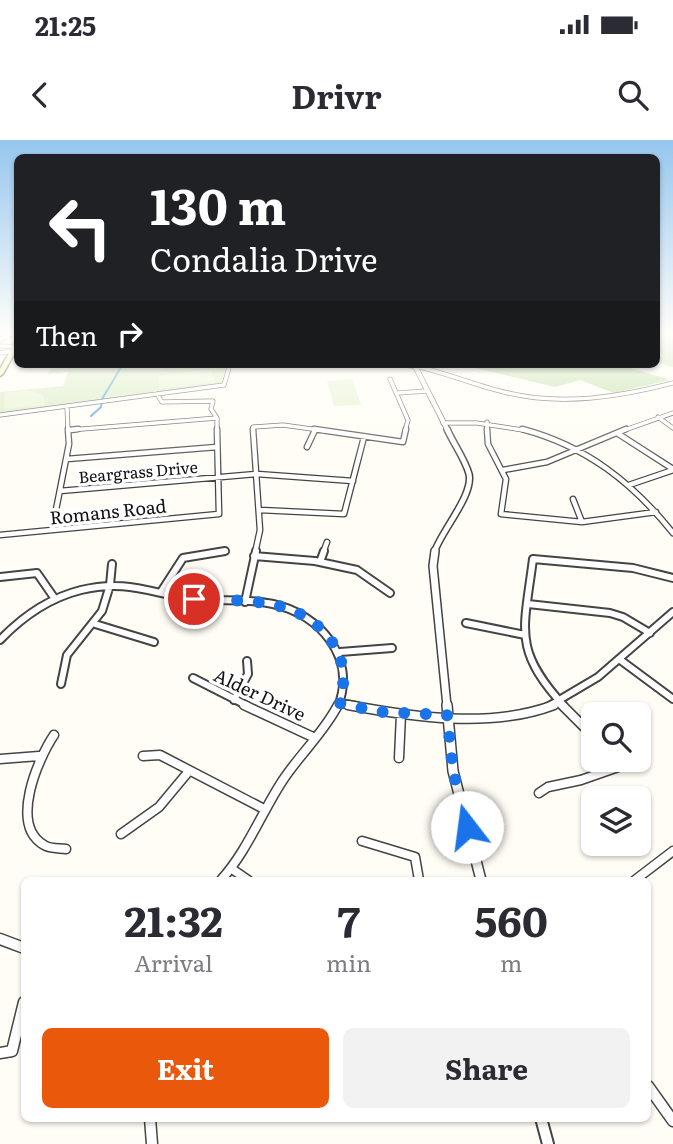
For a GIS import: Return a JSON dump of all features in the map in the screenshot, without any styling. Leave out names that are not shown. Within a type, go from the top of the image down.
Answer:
[{"type":"street","points":[[0,415],[224,385],[225,381]]},
{"type":"street","points":[[245,602],[260,530],[253,427],[279,425],[403,442],[408,420],[391,381]]},
{"type":"street","points":[[422,381],[470,479],[468,490],[440,534],[432,555],[453,771],[480,877]]},
{"type":"street","points":[[467,381],[506,393],[557,399],[631,393],[673,383]]},
{"type":"street","points":[[398,393],[427,391]]},
{"type":"street","points":[[157,394],[162,402],[212,401],[211,409],[217,418],[218,476]]},
{"type":"street","points":[[52,530],[67,459],[70,430],[67,406]]},
{"type":"street","points":[[503,470],[541,466],[617,433],[673,414]]},
{"type":"street","points":[[658,417],[673,428]]},
{"type":"street","points":[[70,430],[217,418]]},
{"type":"street","points":[[443,423],[487,422],[538,431],[580,449],[629,485],[673,533]]},
{"type":"street","points":[[487,422],[488,444],[503,470],[507,488],[501,514],[582,522],[656,512]]},
{"type":"street","points":[[307,447],[316,430]]},
{"type":"street","points":[[617,433],[673,470]]},
{"type":"street","points":[[260,510],[344,514],[365,437]]},
{"type":"street","points":[[67,459],[217,447]]},
{"type":"street","points":[[629,485],[673,470]]},
{"type":"street","points":[[257,474],[353,481]]},
{"type":"street","name":"Beargrass Drive","points":[[60,491],[257,474]]},
{"type":"street","name":"Romans Road","points":[[0,535],[219,514],[218,476]]},
{"type":"street","points":[[573,499],[582,522]]},
{"type":"street","points":[[320,562],[327,542]]},
{"type":"street","points":[[160,592],[183,558],[226,551]]},
{"type":"street","points":[[254,556],[320,562],[357,570],[390,593]]},
{"type":"street","points":[[581,724],[560,702],[529,659],[525,635],[533,559],[633,568],[673,578]]},
{"type":"street","points":[[61,684],[67,654],[95,624],[102,611],[113,564]]},
{"type":"street","points":[[0,577],[37,573],[55,599]]},
{"type":"street","points":[[1,636],[13,624],[55,599],[110,585],[137,586],[194,599],[271,604],[295,610],[329,635],[340,652],[343,682],[339,703],[264,809],[232,869],[224,877]]},
{"type":"street","points":[[528,604],[610,613],[623,617],[650,633]]},
{"type":"street","points":[[339,703],[401,714],[504,717],[529,713],[560,702],[592,681],[673,612]]},
{"type":"street","points":[[466,623],[525,635]]},
{"type":"street","points":[[95,624],[154,642]]},
{"type":"street","points":[[340,652],[392,648]]},
{"type":"street","points":[[619,659],[673,699]]},
{"type":"street","points":[[234,700],[247,674],[247,661]]},
{"type":"street","name":"Alder Drive","points":[[193,678],[205,687],[315,737]]},
{"type":"street","points":[[399,758],[401,714]]},
{"type":"street","points":[[54,735],[39,756],[29,791],[29,821],[37,838],[44,845],[66,849]]},
{"type":"street","points":[[143,756],[160,755],[264,809]]},
{"type":"street","points":[[0,760],[39,756]]},
{"type":"street","points":[[121,834],[147,819],[165,803],[190,771]]},
{"type":"street","points":[[539,793],[548,787],[604,772]]},
{"type":"street","points":[[362,841],[415,857],[418,877]]},
{"type":"street","points":[[639,877],[673,851]]},
{"type":"street","points":[[232,869],[244,877]]},
{"type":"street","points":[[0,939],[21,947]]},
{"type":"street","points":[[0,1054],[12,1051],[21,1014]]},
{"type":"street","points":[[651,1090],[673,1121]]},
{"type":"street","points":[[150,1122],[152,1144]]},
{"type":"street","points":[[542,1122],[548,1144]]},
{"type":"green space","points":[[65,381],[222,381],[221,384],[0,414],[0,392],[63,386]]},
{"type":"green space","points":[[158,381],[215,382],[160,389]]},
{"type":"green space","points":[[327,381],[353,381],[361,405],[334,406]]},
{"type":"green space","points":[[529,381],[577,381],[555,387]]},
{"type":"green space","points":[[582,381],[666,381],[614,393]]},
{"type":"green space","points":[[29,390],[43,395],[45,405],[4,409],[5,393]]},
{"type":"waterway","points":[[91,416],[101,407],[102,399],[113,381]]},
{"type":"route","points":[[194,599],[271,604],[295,610],[313,621],[329,635],[340,652],[343,693],[339,703],[380,712],[447,715],[453,771],[467,827]]}]
